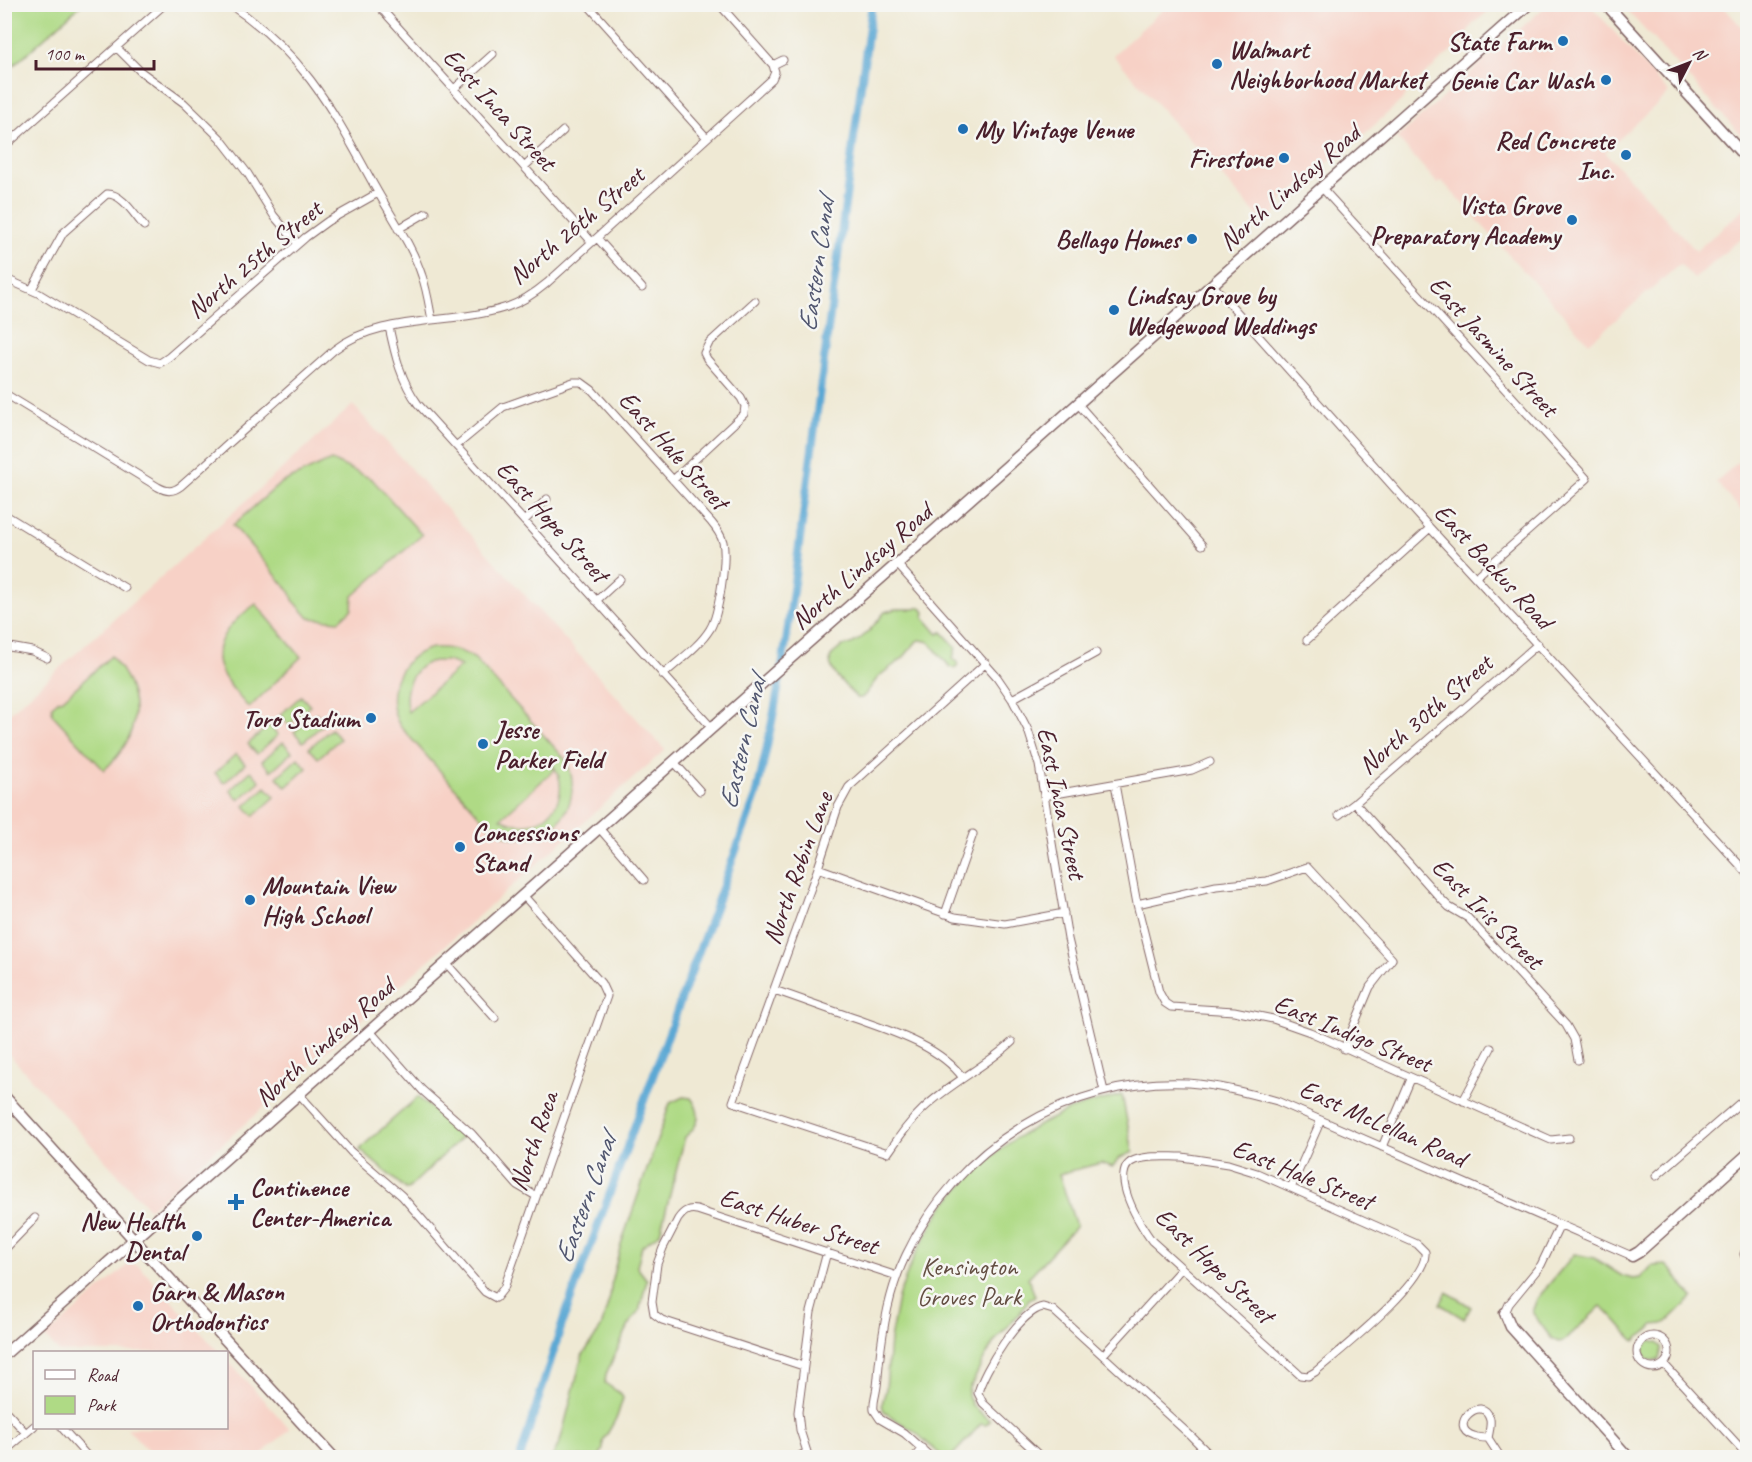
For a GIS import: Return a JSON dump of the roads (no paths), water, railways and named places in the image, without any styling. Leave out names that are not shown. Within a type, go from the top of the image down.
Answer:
[{"type":"main road","name":"North Lindsay Road","points":[[4,1355],[1529,4]]},
{"type":"main road","points":[[1606,4],[1748,160]]},
{"type":"main road","points":[[4,1096],[334,1458]]},
{"type":"main road","points":[[1632,1256],[1748,1154]]},
{"type":"main road","points":[[1505,1313],[1511,1327],[1629,1458]]},
{"type":"street","points":[[4,147],[165,4]]},
{"type":"street","points":[[229,4],[271,36],[291,55],[330,106],[422,275],[432,320]]},
{"type":"street","name":"East Inca Street","points":[[377,4],[524,167],[642,288]]},
{"type":"street","points":[[383,11],[390,4]]},
{"type":"street","points":[[587,4],[707,138]]},
{"type":"street","points":[[718,4],[774,69]]},
{"type":"street","points":[[117,48],[140,71],[184,103],[220,138],[248,174],[274,216],[298,244]]},
{"type":"street","points":[[454,89],[493,54]]},
{"type":"street","name":"North 26th Street","points":[[4,393],[158,487],[170,492],[181,486],[339,346],[360,334],[389,327],[489,312],[531,295],[772,79],[774,69],[783,60]]},
{"type":"street","points":[[524,167],[563,132]]},
{"type":"street","name":"East Jasmine Street","points":[[1322,188],[1587,479],[1476,577]]},
{"type":"street","name":"North 25th Street","points":[[32,289],[149,360],[160,363],[298,244],[328,221],[378,193]]},
{"type":"street","points":[[4,278],[32,289],[63,232],[107,194],[118,196],[144,226]]},
{"type":"street","points":[[398,229],[426,213]]},
{"type":"street","name":"East Backus Road","points":[[1213,285],[1430,528],[1748,874]]},
{"type":"street","points":[[673,480],[744,414],[744,402],[707,359],[704,352],[709,343],[755,301]]},
{"type":"street","name":"East Hope Street","points":[[389,327],[396,360],[408,388],[424,411],[712,728]]},
{"type":"street","name":"East Hale Street","points":[[456,446],[503,407],[569,383],[581,382],[589,387],[716,528],[723,543],[724,559],[713,624],[705,636],[663,675]]},
{"type":"street","points":[[1078,404],[1202,545]]},
{"type":"street","points":[[524,521],[548,499]]},
{"type":"street","points":[[4,514],[125,588]]},
{"type":"street","points":[[1307,640],[1430,528]]},
{"type":"street","name":"East Inca Street","points":[[897,564],[986,663],[1012,699],[1028,730],[1034,746],[1064,913],[1104,1091]]},
{"type":"street","points":[[596,601],[620,579]]},
{"type":"street","name":"North 30th Street","points":[[1339,815],[1538,644]]},
{"type":"street","points":[[4,646],[32,651],[47,658]]},
{"type":"street","points":[[1012,699],[1096,653]]},
{"type":"street","name":"North Robin Lane","points":[[963,1078],[924,1108],[888,1152],[733,1102],[838,807],[849,787],[986,663]]},
{"type":"street","points":[[674,762],[700,791]]},
{"type":"street","points":[[1044,796],[1192,770],[1210,762]]},
{"type":"street","name":"East Indigo Street","points":[[1115,784],[1137,904],[1159,992],[1162,1000],[1168,1005],[1174,1008],[1233,1011],[1273,1019],[1310,1032],[1551,1140],[1569,1138]]},
{"type":"street","name":"East Iris Street","points":[[1355,803],[1441,899],[1449,907],[1468,918],[1566,1025],[1575,1039],[1578,1060]]},
{"type":"street","points":[[598,828],[644,880]]},
{"type":"street","points":[[945,914],[973,834]]},
{"type":"street","points":[[1137,904],[1216,886],[1267,881],[1307,867],[1392,959],[1370,987],[1344,1049]]},
{"type":"street","points":[[818,868],[955,917],[1005,924],[1064,913]]},
{"type":"street","name":"North Roca","points":[[299,1094],[351,1152],[402,1196],[485,1292],[496,1299],[504,1288],[607,996],[601,983],[523,895]]},
{"type":"street","points":[[446,963],[495,1018]]},
{"type":"street","points":[[774,990],[907,1037],[929,1049],[956,1069],[963,1078],[996,1057],[1012,1042]]},
{"type":"street","points":[[370,1031],[422,1090],[472,1134],[517,1185],[536,1196]]},
{"type":"street","points":[[1463,1101],[1491,1048]]},
{"type":"street","points":[[1382,1147],[1411,1078]]},
{"type":"street","name":"East McLellan Road","points":[[922,1448],[904,1433],[880,1419],[874,1410],[884,1328],[891,1295],[911,1245],[935,1205],[956,1180],[979,1157],[1010,1132],[1050,1110],[1104,1091],[1130,1086],[1187,1083],[1211,1085],[1277,1101],[1632,1256]]},
{"type":"street","points":[[1656,1176],[1748,1096]]},
{"type":"street","points":[[1291,1188],[1321,1120]]},
{"type":"street","name":"East Hale Street","points":[[1125,1168],[1135,1160],[1182,1157],[1237,1166],[1417,1244],[1425,1252],[1426,1259],[1423,1265],[1412,1282],[1392,1304],[1315,1372],[1304,1376]]},
{"type":"street","name":"East Hope Street","points":[[1125,1168],[1124,1178],[1132,1208],[1140,1225],[1152,1241],[1293,1370],[1304,1376]]},
{"type":"street","name":"East Huber Street","points":[[803,1366],[662,1320],[654,1314],[652,1302],[658,1259],[678,1219],[686,1211],[697,1210],[897,1276]]},
{"type":"street","points":[[4,1250],[35,1218]]},
{"type":"street","points":[[1505,1313],[1509,1304],[1541,1265],[1560,1225]]},
{"type":"street","points":[[1748,1245],[1744,1254],[1748,1264]]},
{"type":"street","points":[[796,1458],[807,1452],[800,1430],[798,1412],[813,1302],[827,1252]]},
{"type":"street","points":[[1103,1355],[1182,1268]]},
{"type":"street","points":[[1042,1458],[979,1397],[980,1386],[997,1352],[1032,1311],[1043,1306],[1053,1310],[1198,1442],[1206,1451],[1208,1458]]},
{"type":"street","points":[[1653,1336],[1663,1339],[1669,1348],[1664,1364],[1654,1368],[1643,1365],[1637,1357],[1640,1342],[1653,1336]]},
{"type":"street","points":[[1664,1364],[1748,1456]]},
{"type":"street","points":[[4,1409],[26,1433]]},
{"type":"street","points":[[1488,1438],[1467,1433],[1464,1418],[1468,1413],[1482,1410],[1487,1414],[1490,1420],[1488,1438],[1501,1458]]},
{"type":"street","points":[[4,1452],[33,1427]]},
{"type":"street","points":[[63,1429],[89,1458]]},
{"type":"street","points":[[914,1458],[922,1448],[932,1458]]},
{"type":"waterway","name":"Eastern Canal","points":[[520,1458],[565,1315],[756,796],[786,642],[872,4]]},
{"type":"place","name":"State Farm","points":[[1563,41]]},
{"type":"place","name":"Walmart Neighborhood Market","points":[[1217,64]]},
{"type":"place","name":"Genie Car Wash","points":[[1606,80]]},
{"type":"place","name":"My Vintage Venue","points":[[963,129]]},
{"type":"place","name":"Red Concrete Inc.","points":[[1626,155]]},
{"type":"place","name":"Firestone","points":[[1284,158]]},
{"type":"place","name":"Vista Grove Preparatory Academy","points":[[1572,220]]},
{"type":"place","name":"Bellago Homes","points":[[1192,239]]},
{"type":"place","name":"Lindsay Grove by Wedgewood Weddings","points":[[1114,310]]},
{"type":"place","name":"Toro Stadium","points":[[371,718]]},
{"type":"place","name":"Jesse Parker Field","points":[[483,744]]},
{"type":"place","name":"Concessions Stand","points":[[460,847]]},
{"type":"place","name":"Mountain View High School","points":[[250,900]]},
{"type":"place","name":"Continence Center-America","points":[[236,1202]]},
{"type":"place","name":"New Health Dental","points":[[197,1236]]},
{"type":"place","name":"Garn & Mason Orthodontics","points":[[138,1306]]},
{"type":"park label","name":"Kensington Groves Park","points":[[969,1281]]}]
